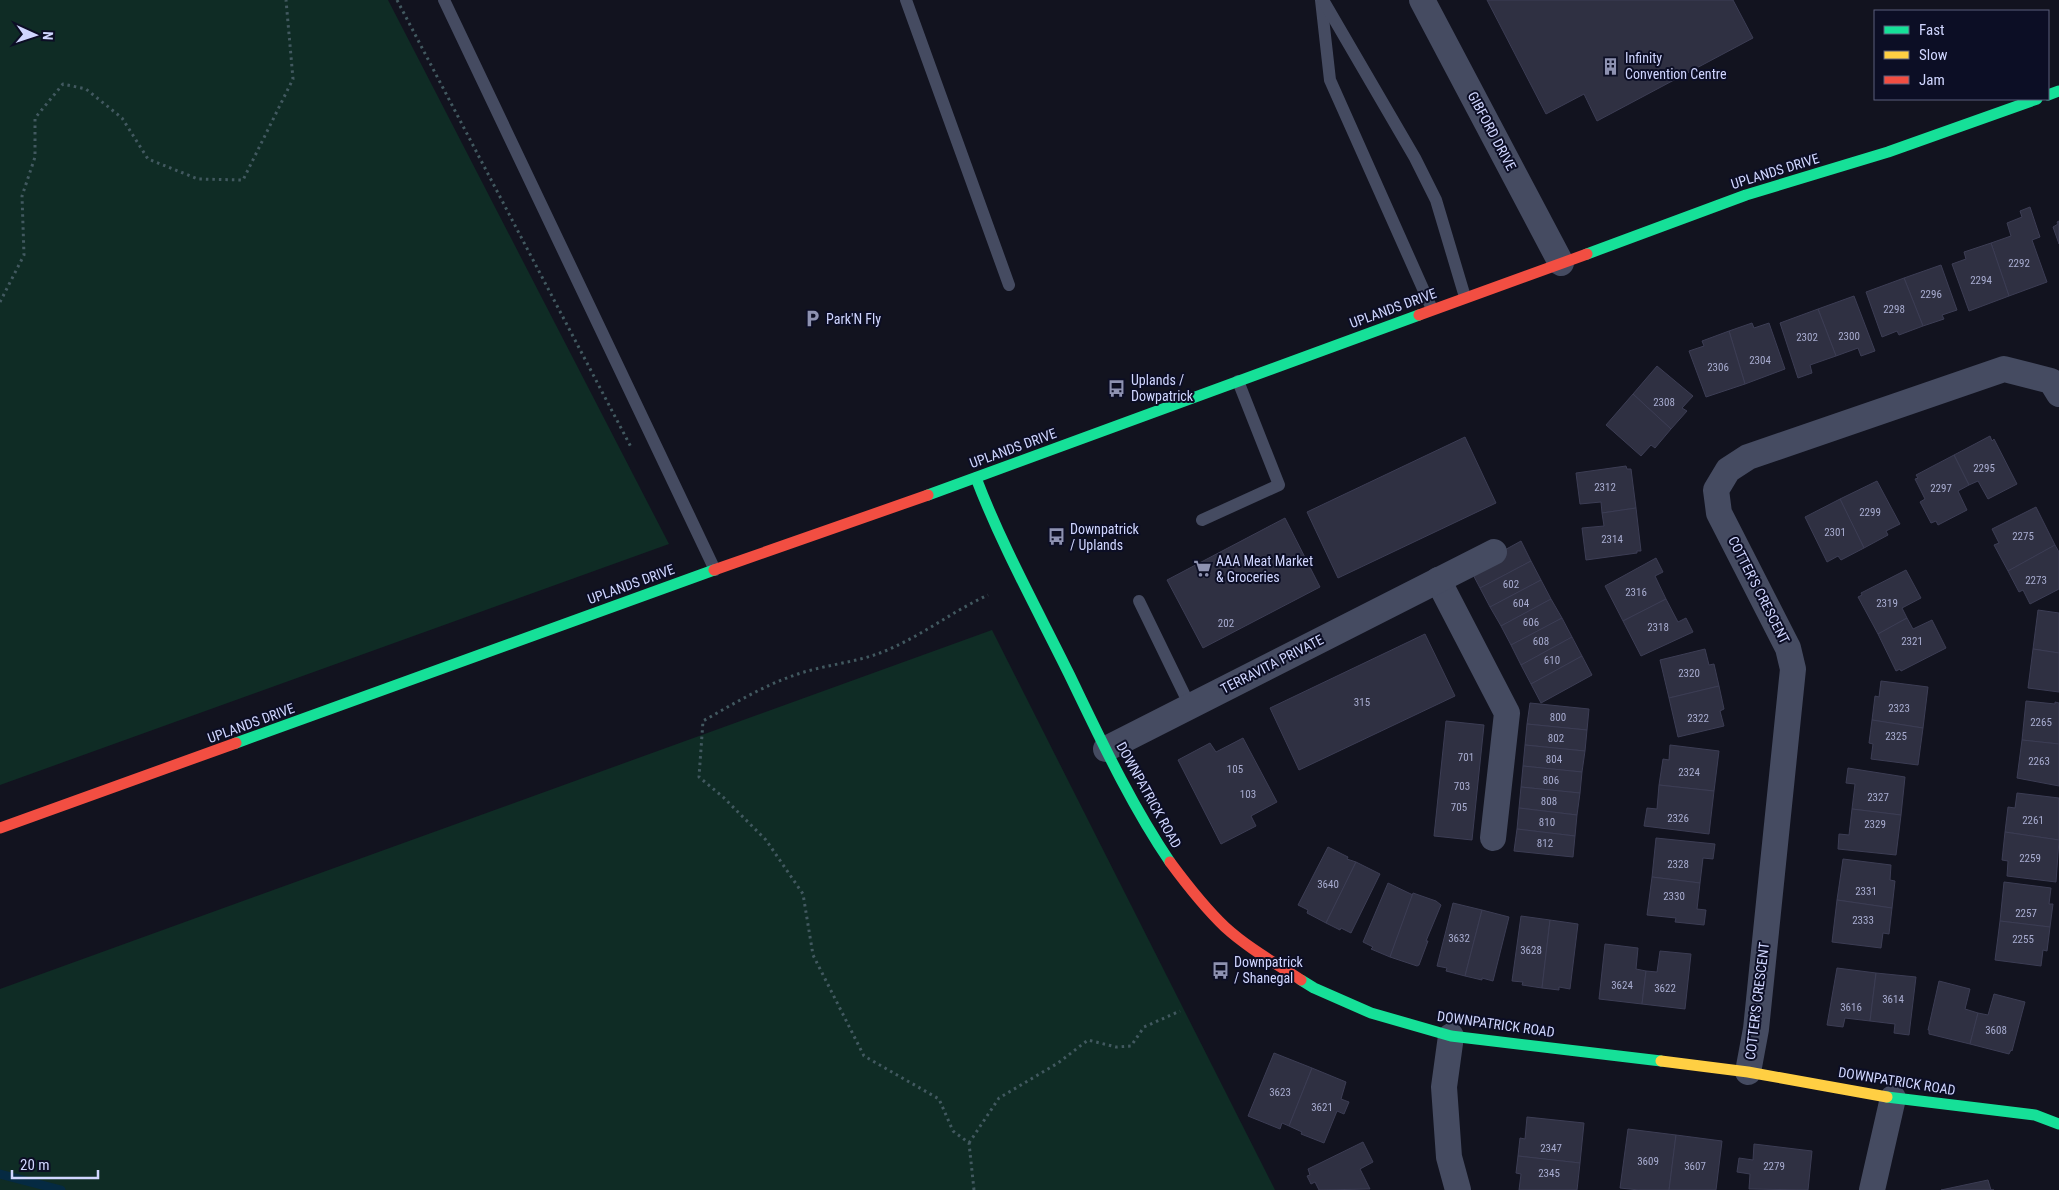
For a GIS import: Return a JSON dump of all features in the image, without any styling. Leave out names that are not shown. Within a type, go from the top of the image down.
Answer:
[{"type":"main road","name":"UPLANDS DRIVE","points":[[0,828],[715,570],[976,478],[1746,195],[1888,152],[2034,100]]},
{"type":"main road","name":"DOWNPATRICK ROAD","points":[[976,478],[993,522],[1106,748],[1139,813],[1169,860],[1196,897],[1225,927],[1258,953],[1314,988],[1371,1013],[1452,1036],[1748,1072],[1893,1098],[2035,1116],[2059,1124]]},
{"type":"street","name":"GIBFORD DRIVE","points":[[1422,0],[1561,263]]},
{"type":"street","name":"COTTER'S CRESCENT","points":[[1748,1072],[1757,1019],[1793,669],[1788,648],[1719,513],[1716,490],[1728,470],[1748,457],[2004,369],[2051,381],[2059,394]]},
{"type":"street","name":"TERRAVITA PRIVATE","points":[[1106,748],[1494,552]]},
{"type":"street","points":[[1438,580],[1507,713],[1493,838]]},
{"type":"street","points":[[1452,1036],[1444,1087],[1448,1156],[1458,1190]]},
{"type":"street","points":[[1872,1190],[1893,1098]]},
{"type":"lane","points":[[444,0],[715,570]]},
{"type":"lane","points":[[906,0],[1009,285]]},
{"type":"lane","points":[[1322,0],[1415,158],[1436,200],[1465,297]]},
{"type":"lane","points":[[1322,0],[1330,80],[1432,309]]},
{"type":"lane","points":[[1202,520],[1279,485],[1238,381]]},
{"type":"lane","points":[[1139,601],[1190,706]]},
{"type":"path","points":[[0,302],[24,255],[22,196],[35,157],[36,118],[63,84],[86,89],[122,118],[148,159],[198,180],[243,180],[293,79],[286,0]]},
{"type":"path","points":[[397,0],[632,450]]},
{"type":"path","points":[[969,1143],[953,1131],[939,1099],[864,1056],[813,955],[804,894],[766,840],[723,797],[699,777],[703,721],[741,699],[796,674],[880,653],[912,638],[972,602],[988,595]]},
{"type":"path","points":[[974,1190],[969,1143],[999,1098],[1058,1063],[1088,1040],[1116,1047],[1131,1046],[1144,1027],[1180,1011]]},
{"type":"green space","points":[[0,0],[388,0],[669,544],[0,785]]},
{"type":"green space","points":[[992,630],[1275,1190],[0,1190],[0,989]]},
{"type":"building","name":"Infinity Convention Centre","points":[[1487,0],[1733,0],[1753,38],[1597,121],[1584,94],[1546,114]]},
{"type":"building","points":[[2030,207],[2040,237],[2032,240],[2047,282],[2009,296],[1991,243],[2011,236],[2007,223],[2022,217],[2020,211]]},
{"type":"building","points":[[2059,221],[2059,244],[2053,227]]},
{"type":"building","points":[[1991,243],[2009,296],[1969,311],[1952,264],[1966,259],[1964,252]]},
{"type":"building","points":[[1941,265],[1957,310],[1942,315],[1944,319],[1923,326],[1904,278]]},
{"type":"building","points":[[1904,278],[1923,326],[1899,335],[1897,331],[1882,337],[1866,292]]},
{"type":"building","points":[[1854,296],[1875,351],[1861,356],[1858,348],[1836,356],[1818,309]]},
{"type":"building","points":[[1818,309],[1836,356],[1810,365],[1812,373],[1798,378],[1780,323]]},
{"type":"building","points":[[1752,323],[1754,328],[1769,323],[1785,369],[1745,384],[1729,331]]},
{"type":"building","points":[[1729,331],[1745,384],[1706,397],[1689,351],[1704,346],[1702,341]]},
{"type":"building","points":[[1657,366],[1693,396],[1682,408],[1687,411],[1671,429],[1633,394]]},
{"type":"building","points":[[1633,394],[1671,429],[1655,448],[1651,445],[1641,456],[1606,425]]},
{"type":"building","points":[[1990,436],[1992,441],[1994,439],[2017,484],[1988,499],[1978,481],[1969,485],[1954,455]]},
{"type":"building","points":[[1465,437],[1496,503],[1338,578],[1307,512]]},
{"type":"building","points":[[1954,455],[1969,485],[1958,491],[1967,510],[1938,525],[1936,521],[1931,523],[1920,502],[1925,499],[1915,479],[1918,478],[1916,475]]},
{"type":"building","points":[[1626,466],[1627,469],[1631,469],[1636,508],[1602,513],[1601,502],[1580,504],[1576,473]]},
{"type":"building","points":[[1877,481],[1900,524],[1886,531],[1888,535],[1864,548],[1840,499]]},
{"type":"building","points":[[1840,499],[1864,548],[1841,560],[1838,556],[1827,562],[1805,517]]},
{"type":"building","points":[[2036,507],[2055,545],[2008,571],[1994,545],[1999,543],[1992,529]]},
{"type":"building","points":[[1636,508],[1641,551],[1586,560],[1582,528],[1604,526],[1602,513]]},
{"type":"building","points":[[1285,518],[1320,587],[1203,648],[1167,580]]},
{"type":"building","points":[[1521,541],[1531,561],[1480,588],[1470,569]]},
{"type":"building","points":[[2055,545],[2059,552],[2059,589],[2030,604],[2023,590],[2019,592],[2008,571]]},
{"type":"building","points":[[1656,558],[1663,572],[1655,576],[1666,599],[1623,621],[1605,586]]},
{"type":"building","points":[[1531,561],[1541,580],[1490,607],[1480,588]]},
{"type":"building","points":[[1906,570],[1921,598],[1902,608],[1907,618],[1878,634],[1858,597],[1862,595],[1861,593]]},
{"type":"building","points":[[1541,580],[1551,599],[1501,626],[1490,607]]},
{"type":"building","points":[[1551,599],[1562,618],[1511,645],[1501,626]]},
{"type":"building","points":[[1666,599],[1678,622],[1686,618],[1693,632],[1641,656],[1623,621]]},
{"type":"building","points":[[2038,610],[2059,613],[2059,653],[2033,649]]},
{"type":"building","points":[[1562,618],[1572,637],[1521,665],[1511,645]]},
{"type":"building","points":[[1907,618],[1913,629],[1932,620],[1946,648],[1901,671],[1900,669],[1896,671],[1878,634]]},
{"type":"building","points":[[1425,634],[1455,696],[1299,770],[1270,708]]},
{"type":"building","points":[[1572,637],[1582,656],[1531,684],[1521,665]]},
{"type":"building","points":[[1705,649],[1709,665],[1714,664],[1719,686],[1669,698],[1660,660]]},
{"type":"building","points":[[2033,649],[2059,653],[2059,692],[2028,688]]},
{"type":"building","points":[[1582,656],[1592,675],[1541,703],[1531,684]]},
{"type":"building","points":[[1881,681],[1928,687],[1923,728],[1872,720],[1875,696],[1879,697]]},
{"type":"building","points":[[1719,686],[1724,709],[1720,711],[1724,726],[1678,737],[1669,698]]},
{"type":"building","points":[[2026,701],[2059,703],[2059,744],[2022,740]]},
{"type":"building","points":[[1530,703],[1589,709],[1587,730],[1527,724]]},
{"type":"building","points":[[1872,720],[1923,728],[1918,765],[1871,759],[1873,744],[1869,743]]},
{"type":"building","points":[[1446,721],[1484,725],[1472,840],[1434,836]]},
{"type":"building","points":[[1527,724],[1587,730],[1585,751],[1525,745]]},
{"type":"building","points":[[1243,738],[1277,802],[1251,816],[1256,826],[1221,844],[1178,760],[1210,743],[1216,752]]},
{"type":"building","points":[[2022,740],[2059,744],[2059,786],[2017,778]]},
{"type":"building","points":[[1525,745],[1585,751],[1582,772],[1523,766]]},
{"type":"building","points":[[1670,745],[1719,751],[1714,791],[1659,785],[1663,759],[1669,760]]},
{"type":"building","points":[[1523,766],[1582,772],[1580,793],[1521,787]]},
{"type":"building","points":[[1848,768],[1905,777],[1901,815],[1852,809],[1855,784],[1846,783]]},
{"type":"building","points":[[1659,785],[1714,791],[1709,834],[1644,826],[1647,808],[1657,809]]},
{"type":"building","points":[[1521,787],[1580,793],[1577,815],[1519,808]]},
{"type":"building","points":[[2017,793],[2059,798],[2059,840],[2005,832],[2008,807],[2015,808]]},
{"type":"building","points":[[1519,808],[1577,815],[1575,836],[1517,829]]},
{"type":"building","points":[[1852,809],[1901,815],[1896,855],[1838,849],[1839,834],[1849,835]]},
{"type":"building","points":[[1517,829],[1575,836],[1573,857],[1514,851]]},
{"type":"building","points":[[2005,832],[2059,840],[2056,882],[2007,876],[2008,861],[2002,860]]},
{"type":"building","points":[[1656,838],[1715,844],[1713,859],[1703,858],[1700,883],[1652,877]]},
{"type":"building","points":[[1328,847],[1348,857],[1347,859],[1356,862],[1326,923],[1307,913],[1308,910],[1298,905]]},
{"type":"building","points":[[1843,859],[1891,865],[1890,880],[1895,881],[1892,908],[1837,900]]},
{"type":"building","points":[[1356,862],[1380,874],[1351,933],[1326,923]]},
{"type":"building","points":[[1652,877],[1700,883],[1697,909],[1706,910],[1704,925],[1675,922],[1676,918],[1647,915]]},
{"type":"building","points":[[2004,882],[2051,888],[2049,904],[2053,904],[2050,927],[2000,921]]},
{"type":"building","points":[[1388,883],[1413,895],[1390,957],[1371,949],[1373,947],[1363,942]]},
{"type":"building","points":[[1413,893],[1436,901],[1441,905],[1417,966],[1390,957]]},
{"type":"building","points":[[1837,900],[1892,908],[1889,934],[1883,933],[1881,948],[1832,942]]},
{"type":"building","points":[[1453,903],[1482,910],[1465,976],[1446,971],[1447,968],[1437,966]]},
{"type":"building","points":[[1482,910],[1509,917],[1493,981],[1465,976]]},
{"type":"building","points":[[1521,916],[1550,920],[1542,988],[1522,985],[1523,982],[1512,981]]},
{"type":"building","points":[[1550,920],[1578,924],[1570,989],[1559,987],[1559,990],[1542,988]]},
{"type":"building","points":[[2000,921],[2050,927],[2047,951],[2043,950],[2041,966],[1995,960]]},
{"type":"building","points":[[1605,944],[1638,948],[1636,969],[1646,971],[1642,1004],[1599,999]]},
{"type":"building","points":[[1660,951],[1691,954],[1685,1009],[1642,1004],[1646,971],[1657,972]]},
{"type":"building","points":[[1837,968],[1876,973],[1870,1021],[1845,1018],[1843,1027],[1827,1025]]},
{"type":"building","points":[[1876,973],[1916,977],[1909,1035],[1894,1033],[1895,1024],[1870,1021]]},
{"type":"building","points":[[1939,981],[1970,989],[1965,1009],[1978,1013],[1970,1044],[1929,1034],[1928,1030]]},
{"type":"building","points":[[1994,994],[2025,1002],[2012,1051],[2009,1054],[1970,1044],[1978,1013],[1988,1015]]},
{"type":"building","points":[[1274,1053],[1312,1068],[1289,1126],[1282,1123],[1280,1129],[1248,1116]]},
{"type":"building","points":[[1312,1068],[1346,1082],[1341,1099],[1349,1102],[1344,1114],[1337,1111],[1324,1143],[1301,1134],[1302,1132],[1289,1126]]},
{"type":"building","points":[[1527,1117],[1584,1123],[1580,1163],[1518,1156],[1520,1138],[1525,1139]]},
{"type":"building","points":[[1628,1129],[1676,1135],[1669,1190],[1620,1188]]},
{"type":"building","points":[[1676,1135],[1722,1141],[1716,1190],[1669,1190]]},
{"type":"building","points":[[1363,1142],[1373,1162],[1360,1169],[1370,1189],[1319,1190],[1315,1182],[1311,1184],[1307,1176],[1310,1175],[1308,1169]]},
{"type":"building","points":[[1754,1144],[1812,1151],[1808,1190],[1749,1189],[1750,1174],[1737,1172],[1739,1158],[1753,1160]]},
{"type":"building","points":[[1518,1156],[1580,1163],[1577,1190],[1519,1190],[1521,1174],[1516,1173]]},
{"type":"building","points":[[1988,1180],[1991,1190],[1941,1190]]},
{"type":"waterway","points":[[0,1174],[61,1190]]},
{"type":"traffic: fast","points":[[2049,95],[2059,91]]},
{"type":"traffic: fast","points":[[1587,254],[1746,195],[1888,152],[2034,100]]},
{"type":"traffic: fast","points":[[928,495],[1419,315]]},
{"type":"traffic: fast","points":[[976,478],[1008,553],[1104,746],[1155,840],[1170,862]]},
{"type":"traffic: fast","points":[[236,743],[714,570]]},
{"type":"traffic: fast","points":[[1301,980],[1314,988],[1371,1013],[1451,1036],[1661,1061]]},
{"type":"traffic: fast","points":[[1887,1097],[2035,1115],[2059,1124]]},
{"type":"traffic: slow","points":[[1661,1061],[1748,1072],[1887,1097]]},
{"type":"traffic: jam","points":[[1419,315],[1587,254]]},
{"type":"traffic: jam","points":[[714,570],[928,495]]},
{"type":"traffic: jam","points":[[0,828],[236,743]]},
{"type":"traffic: jam","points":[[1170,862],[1196,896],[1225,927],[1252,949],[1301,980]]},
{"type":"place","name":"Infinity Convention Centre","points":[[1611,66]]},
{"type":"place","name":"Park'N Fly","points":[[812,319]]},
{"type":"place","name":"Uplands / Dowpatrick","points":[[1117,388]]},
{"type":"place","name":"Downpatrick / Uplands","points":[[1056,537]]},
{"type":"place","name":"AAA Meat Market & Groceries","points":[[1202,569]]},
{"type":"place","name":"Downpatrick / Shanegal","points":[[1220,970]]}]
